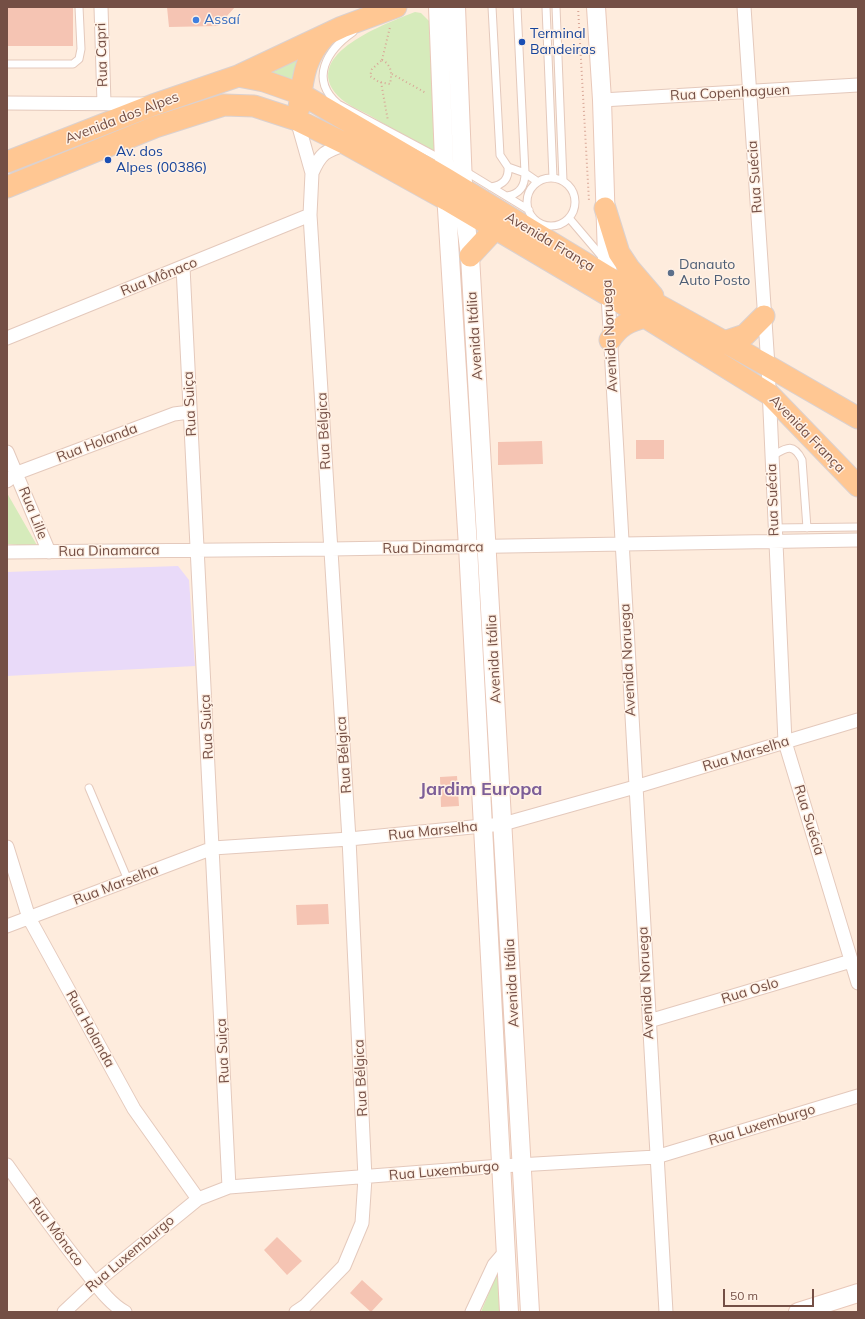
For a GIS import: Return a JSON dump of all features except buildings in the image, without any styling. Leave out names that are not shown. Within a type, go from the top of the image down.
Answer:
[{"type":"main road","name":"Avenida Itália","points":[[438,7],[454,180],[470,256],[488,547],[530,1312]]},
{"type":"main road","name":"Avenida Itália","points":[[456,7],[454,180],[468,547],[509,1312]]},
{"type":"main road","name":"Avenida Noruega","points":[[596,7],[602,100],[608,278]]},
{"type":"main road","name":"Avenida dos Alpes","points":[[7,162],[153,105],[238,76],[326,34],[392,9]]},
{"type":"main road","points":[[297,120],[306,63],[314,48],[326,34]]},
{"type":"main road","name":"Avenida França","points":[[238,76],[264,81],[300,94],[454,180],[608,278],[768,366],[858,418]]},
{"type":"main road","name":"Avenida dos Alpes","points":[[7,187],[155,127],[224,105],[254,106],[297,120]]},
{"type":"main road","name":"Avenida França","points":[[297,120],[346,144],[454,180],[496,229],[608,278],[645,317],[769,394],[858,486]]},
{"type":"main road","points":[[605,208],[619,252],[628,268],[664,308]]},
{"type":"main road","points":[[470,256],[496,229]]},
{"type":"main road","points":[[724,342],[744,335],[764,316]]},
{"type":"main road","points":[[610,340],[619,328],[626,323],[645,317]]},
{"type":"main road","points":[[798,1312],[858,1293]]},
{"type":"street","name":"Rua Capri","points":[[101,7],[104,103]]},
{"type":"street","name":"Rua Suécia","points":[[744,7],[768,366],[774,534],[785,742],[858,983]]},
{"type":"street","name":"Rua Copenhaguen","points":[[602,100],[858,85]]},
{"type":"street","points":[[7,103],[104,103],[153,105]]},
{"type":"street","name":"Rua Bélgica","points":[[296,1312],[305,1306],[344,1266],[362,1223],[365,1178],[349,839],[310,215],[312,173],[297,120]]},
{"type":"street","name":"Rua Bélgica","points":[[312,173],[318,158],[330,150],[346,144]]},
{"type":"street","name":"Rua Mônaco","points":[[7,338],[310,215]]},
{"type":"street","name":"Rua Suiça","points":[[183,267],[229,1187]]},
{"type":"street","name":"Avenida Noruega","points":[[608,278],[621,544],[666,1312]]},
{"type":"street","name":"Rua Holanda","points":[[12,477],[174,414],[190,412]]},
{"type":"street","name":"Rua Lille","points":[[7,452],[12,477],[49,552]]},
{"type":"street","name":"Rua Dinamarca","points":[[7,552],[488,547],[621,544],[774,534],[831,534],[858,540]]},
{"type":"street","name":"Rua Marselha","points":[[7,926],[213,848],[349,839],[503,824],[635,787],[858,720]]},
{"type":"street","name":"Rua Holanda","points":[[7,847],[28,918],[134,1109],[198,1199]]},
{"type":"street","name":"Rua Oslo","points":[[649,1021],[851,961]]},
{"type":"street","name":"Rua Luxemburgo","points":[[64,1312],[95,1283],[198,1199],[229,1187],[365,1178],[501,1166],[656,1157],[858,1096]]},
{"type":"street","name":"Rua Mônaco","points":[[7,1165],[49,1226],[95,1283],[118,1308],[126,1312]]},
{"type":"street","points":[[472,1312],[494,1265],[506,1251]]},
{"type":"lane","points":[[7,64],[72,64],[79,59],[81,49],[79,7]]},
{"type":"lane","points":[[491,187],[498,186],[505,181],[508,172],[508,167],[500,155],[492,7]]},
{"type":"lane","points":[[507,196],[514,195],[519,192],[525,181],[517,7]]},
{"type":"lane","points":[[546,7],[553,178]]},
{"type":"lane","points":[[556,7],[563,181]]},
{"type":"lane","points":[[392,9],[354,31],[332,50],[326,60],[324,72],[324,83],[329,96],[338,104],[390,132],[454,180],[491,187],[529,210]]},
{"type":"lane","points":[[508,167],[525,173],[538,182]]},
{"type":"lane","points":[[553,178],[563,181],[572,190],[574,197],[575,204],[569,218],[555,226],[547,225],[533,217],[529,210],[528,194],[532,187],[538,182],[546,179],[553,178]]},
{"type":"lane","points":[[569,218],[608,278]]},
{"type":"lane","points":[[772,456],[785,448],[792,448],[798,451],[802,460],[807,528]]},
{"type":"lane","points":[[774,534],[807,528],[831,534],[858,527]]},
{"type":"lane","points":[[89,788],[128,880]]},
{"type":"path","points":[[382,60],[388,64],[392,74],[390,84],[372,78],[370,74],[374,66],[382,60],[392,9]]},
{"type":"path","points":[[392,74],[432,96]]},
{"type":"path","points":[[381,82],[390,132]]},
{"type":"shaded area","points":[[178,566],[189,580],[195,666],[7,676],[7,572]]},
{"type":"green space","points":[[415,12],[421,13],[429,21],[435,151],[433,152],[345,102],[338,96],[329,81],[330,67],[338,54],[352,42],[368,32]]},
{"type":"green space","points":[[310,47],[292,79],[254,73]]},
{"type":"green space","points":[[7,493],[38,547],[7,544]]},
{"type":"green space","points":[[501,1272],[503,1312],[481,1312],[497,1273]]},
{"type":"place","name":"Assaí","points":[[196,20]]},
{"type":"place","name":"Terminal Bandeiras","points":[[522,42]]},
{"type":"place","name":"Av. dos Alpes (00386)","points":[[108,160]]},
{"type":"place","name":"Danauto Auto Posto","points":[[671,273]]},
{"type":"district","name":"Jardim Europa","points":[[481,790]]}]
